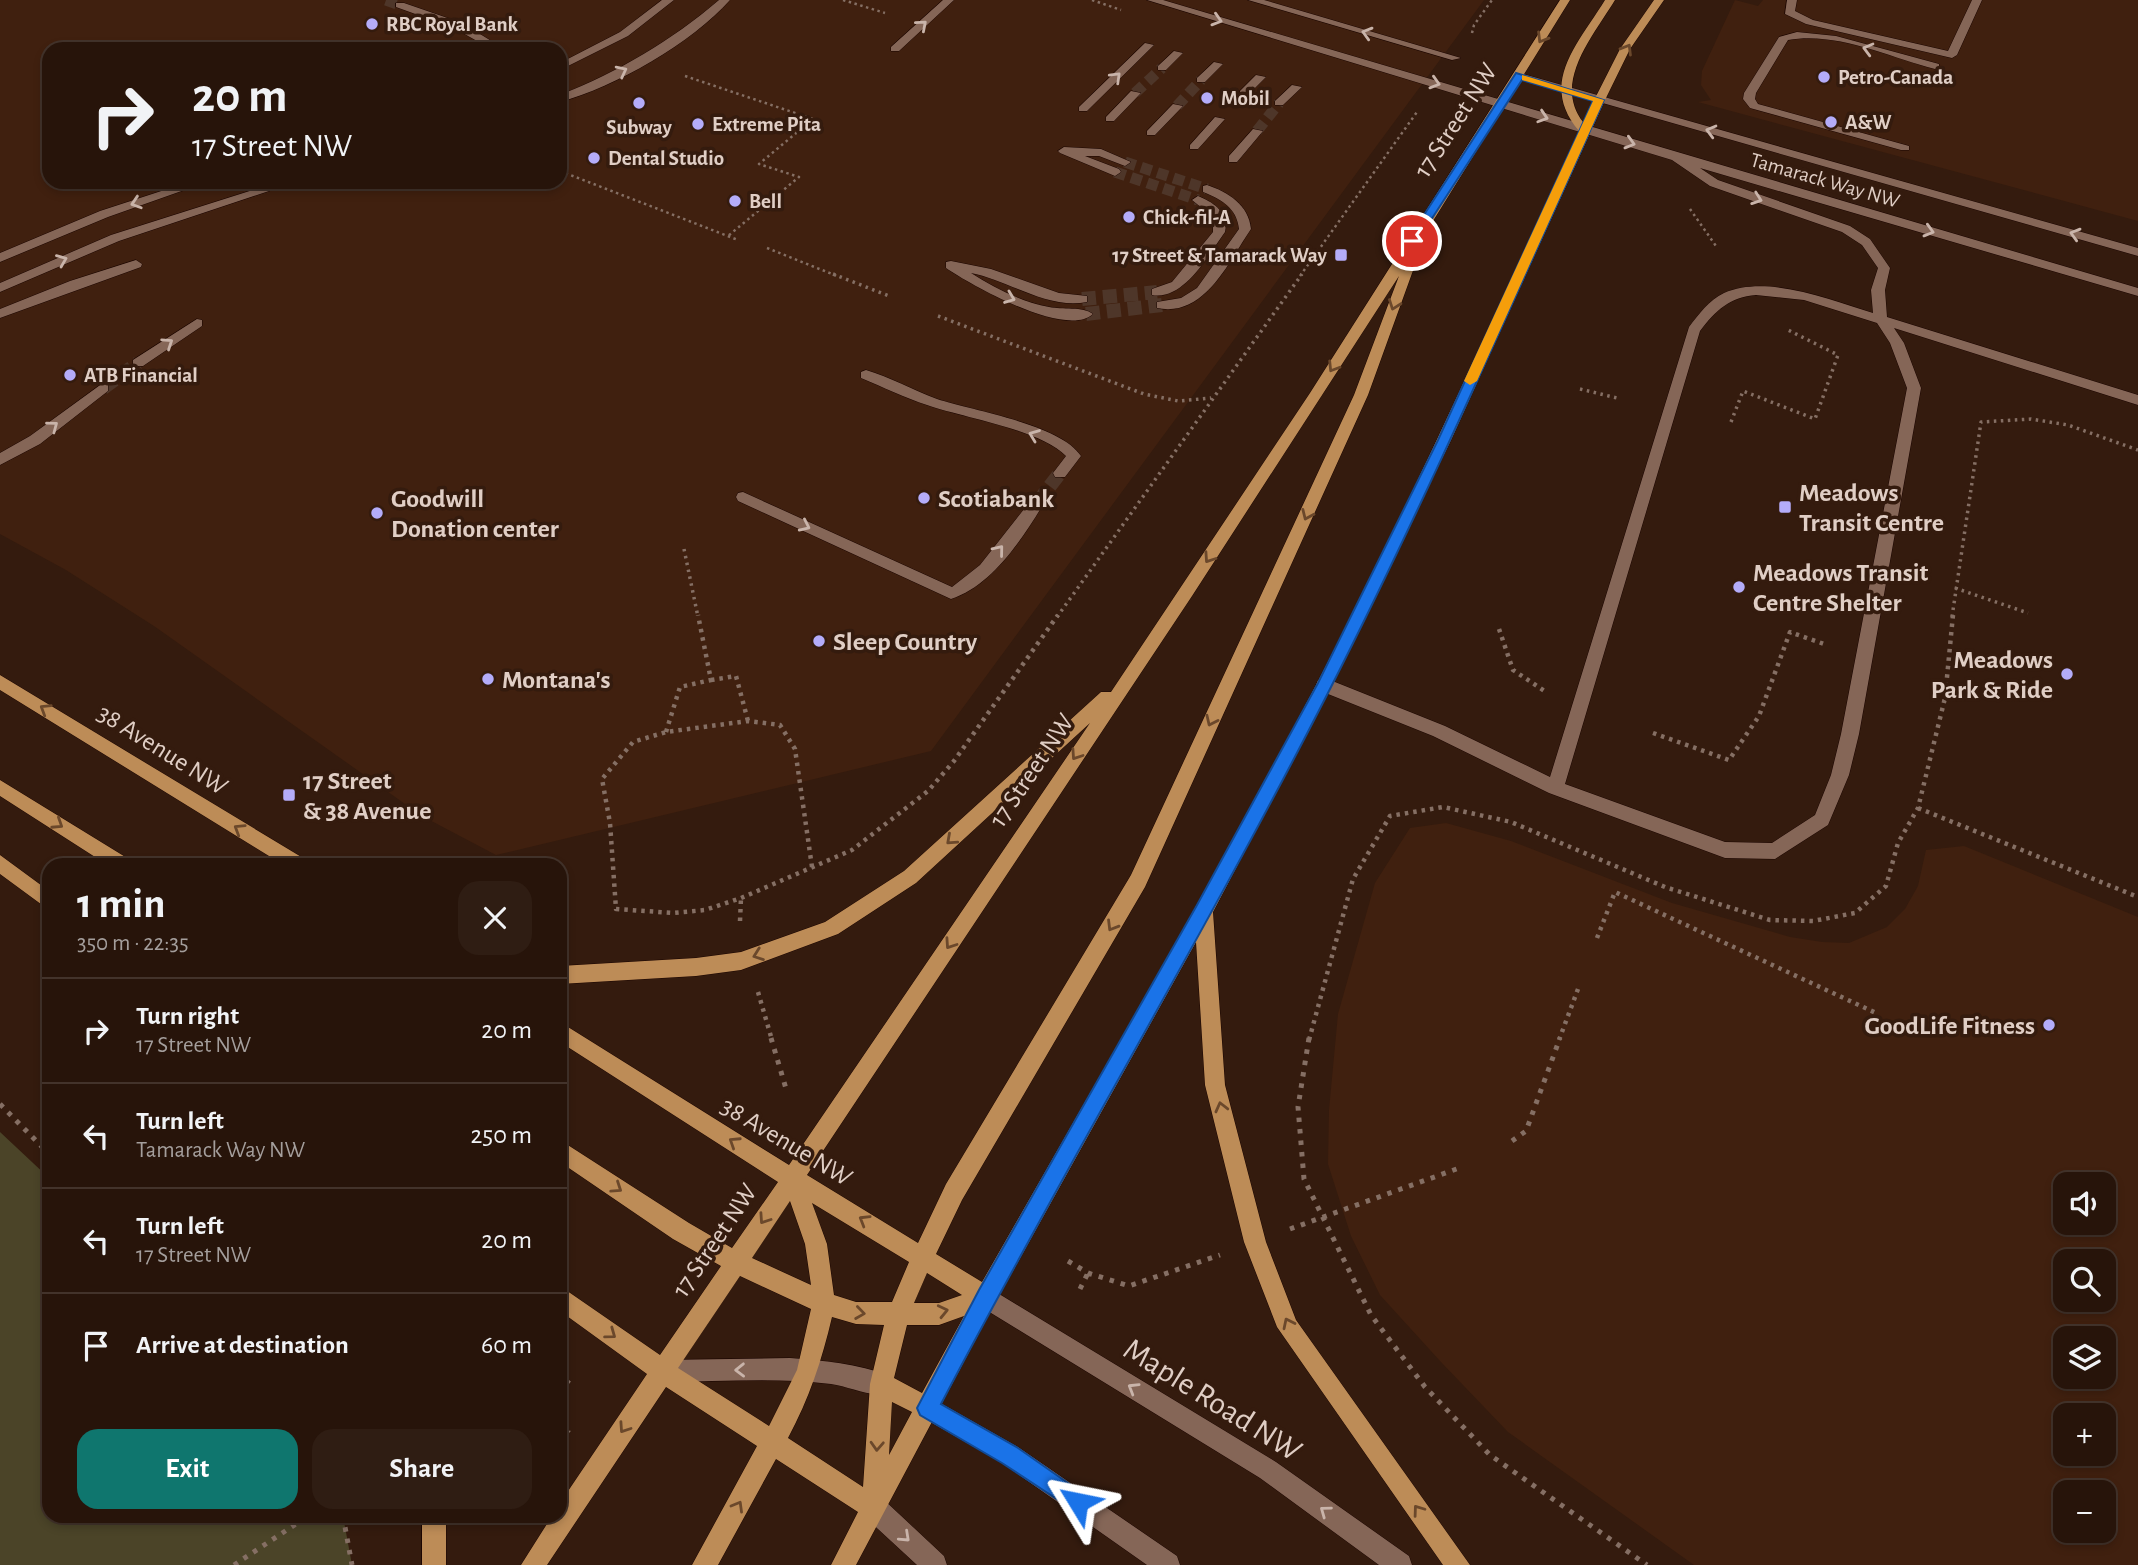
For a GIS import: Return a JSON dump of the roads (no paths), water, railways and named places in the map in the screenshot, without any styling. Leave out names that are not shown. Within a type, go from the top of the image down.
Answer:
[{"type":"main road","name":"17 Street NW","points":[[567,1514],[1269,470],[1502,104],[1565,0]]},
{"type":"main road","points":[[1584,130],[1568,107],[1565,89],[1573,65],[1609,0]]},
{"type":"main road","points":[[843,1565],[986,1297],[1203,911],[1324,685],[1444,440],[1584,130],[1625,49],[1659,0]]},
{"type":"main road","points":[[874,1508],[880,1384],[898,1314],[922,1258],[954,1192],[1138,881],[1361,395],[1427,218]]},
{"type":"main road","points":[[567,975],[641,971],[741,961],[831,928],[910,877],[1128,678]]},
{"type":"main road","name":"38 Avenue NW","points":[[0,682],[287,858]]},
{"type":"main road","points":[[0,787],[112,858]]},
{"type":"main road","points":[[0,863],[42,896]]},
{"type":"main road","points":[[1203,911],[1215,1085],[1255,1242],[1288,1326],[1458,1565]]},
{"type":"main road","name":"38 Avenue NW","points":[[567,1035],[986,1297]]},
{"type":"main road","points":[[567,1155],[681,1231],[735,1262],[824,1303],[856,1313],[939,1314],[986,1297]]},
{"type":"main road","points":[[704,1565],[774,1444],[808,1370],[824,1303],[816,1244],[793,1177]]},
{"type":"main road","points":[[567,1302],[662,1371],[874,1508]]},
{"type":"main road","points":[[880,1384],[928,1408]]},
{"type":"main road","points":[[434,1523],[434,1565]]},
{"type":"main road","name":"17 Street NW","points":[[533,1565],[561,1523]]},
{"type":"street","points":[[567,63],[624,34],[669,0]]},
{"type":"street","points":[[567,96],[590,88],[674,42],[725,0]]},
{"type":"street","points":[[895,49],[949,0]]},
{"type":"street","name":"Tamarack Way NW","points":[[1152,0],[2138,292]]},
{"type":"street","points":[[1252,0],[1456,58]]},
{"type":"street","points":[[1793,0],[1789,12],[1810,22],[1952,55],[1977,0]]},
{"type":"street","points":[[400,5],[451,23],[486,42]]},
{"type":"street","points":[[1905,148],[1754,106],[1749,99],[1751,93],[1784,37],[1796,33],[1935,65]]},
{"type":"street","points":[[1083,109],[1149,45]]},
{"type":"street","points":[[1162,68],[1178,52]]},
{"type":"street","points":[[1201,80],[1218,64]]},
{"type":"street","points":[[1244,93],[1260,76]]},
{"type":"street","name":"Tamarack Way NW","points":[[1519,76],[2138,252]]},
{"type":"street","points":[[1279,103],[1296,87]]},
{"type":"street","points":[[1110,119],[1135,93]]},
{"type":"street","points":[[1151,133],[1177,106]]},
{"type":"street","points":[[1195,147],[1219,119]]},
{"type":"street","points":[[1233,159],[1257,131]]},
{"type":"street","points":[[1115,172],[1090,164],[1064,150],[1101,153],[1125,162]]},
{"type":"street","points":[[1324,685],[1439,731],[1555,788],[1725,850],[1775,851],[1822,820],[1840,775],[1850,734],[1914,388],[1897,343],[1880,318],[1878,290],[1884,268],[1866,242],[1846,229],[1714,183],[1675,156]]},
{"type":"street","points":[[0,258],[104,214],[180,189]]},
{"type":"street","points":[[0,288],[116,239],[269,189]]},
{"type":"street","points":[[1162,306],[1184,302],[1202,291],[1245,229],[1244,218],[1234,204],[1207,189]]},
{"type":"street","points":[[1157,292],[1177,285],[1219,232],[1219,215],[1198,200]]},
{"type":"street","points":[[0,314],[135,264]]},
{"type":"street","points":[[1082,299],[1057,297],[986,272],[950,265],[979,286],[1048,312],[1062,315],[1086,314]]},
{"type":"street","points":[[1555,788],[1668,408],[1694,330],[1704,314],[1717,301],[1752,290],[1805,296],[2138,400]]},
{"type":"street","points":[[138,363],[197,323]]},
{"type":"street","points":[[866,375],[934,402],[998,421],[1071,450],[1074,456],[1060,473]]},
{"type":"street","points":[[0,460],[35,440],[103,388]]},
{"type":"street","points":[[743,498],[951,593],[959,592],[975,580],[1037,503]]},
{"type":"street","name":"Maple Road NW","points":[[986,1297],[1268,1470],[1400,1565]]},
{"type":"street","points":[[662,1371],[808,1370],[880,1384]]},
{"type":"street","points":[[928,1408],[1010,1455],[1168,1565]]},
{"type":"street","points":[[874,1508],[935,1565]]},
{"type":"tunnel","points":[[386,0],[400,5]]},
{"type":"tunnel","points":[[1135,93],[1162,68]]},
{"type":"tunnel","points":[[1177,106],[1201,80]]},
{"type":"tunnel","points":[[1257,131],[1279,103]]},
{"type":"tunnel","points":[[1125,162],[1207,189]]},
{"type":"tunnel","points":[[1115,172],[1198,200]]},
{"type":"tunnel","points":[[1082,299],[1157,292]]},
{"type":"tunnel","points":[[1086,314],[1162,305]]},
{"type":"tunnel","points":[[103,388],[138,363]]},
{"type":"tunnel","points":[[1037,503],[1060,473]]},
{"type":"place","name":"RBC Royal Bank","points":[[372,24]]},
{"type":"place","name":"Petro-Canada","points":[[1824,77]]},
{"type":"place","name":"Mobil","points":[[1207,98]]},
{"type":"place","name":"Subway","points":[[639,103]]},
{"type":"place","name":"A&W","points":[[1831,122]]},
{"type":"place","name":"Extreme Pita","points":[[698,124]]},
{"type":"place","name":"Dental Studio","points":[[594,158]]},
{"type":"place","name":"Bell","points":[[735,201]]},
{"type":"place","name":"Chick-fil-A","points":[[1129,217]]},
{"type":"place","name":"17 Street & Tamarack Way","points":[[1341,255]]},
{"type":"place","name":"ATB Financial","points":[[70,375]]},
{"type":"place","name":"Scotiabank","points":[[924,498]]},
{"type":"place","name":"Meadows Transit Centre","points":[[1785,507]]},
{"type":"place","name":"Goodwill Donation center","points":[[377,513]]},
{"type":"place","name":"Meadows Transit Centre Shelter","points":[[1739,587]]},
{"type":"place","name":"Sleep Country","points":[[819,641]]},
{"type":"place","name":"Meadows Park & Ride","points":[[2067,674]]},
{"type":"place","name":"Montana's","points":[[488,679]]},
{"type":"place","name":"17 Street & 38 Avenue","points":[[289,795]]},
{"type":"place","name":"GoodLife Fitness","points":[[2049,1025]]}]
